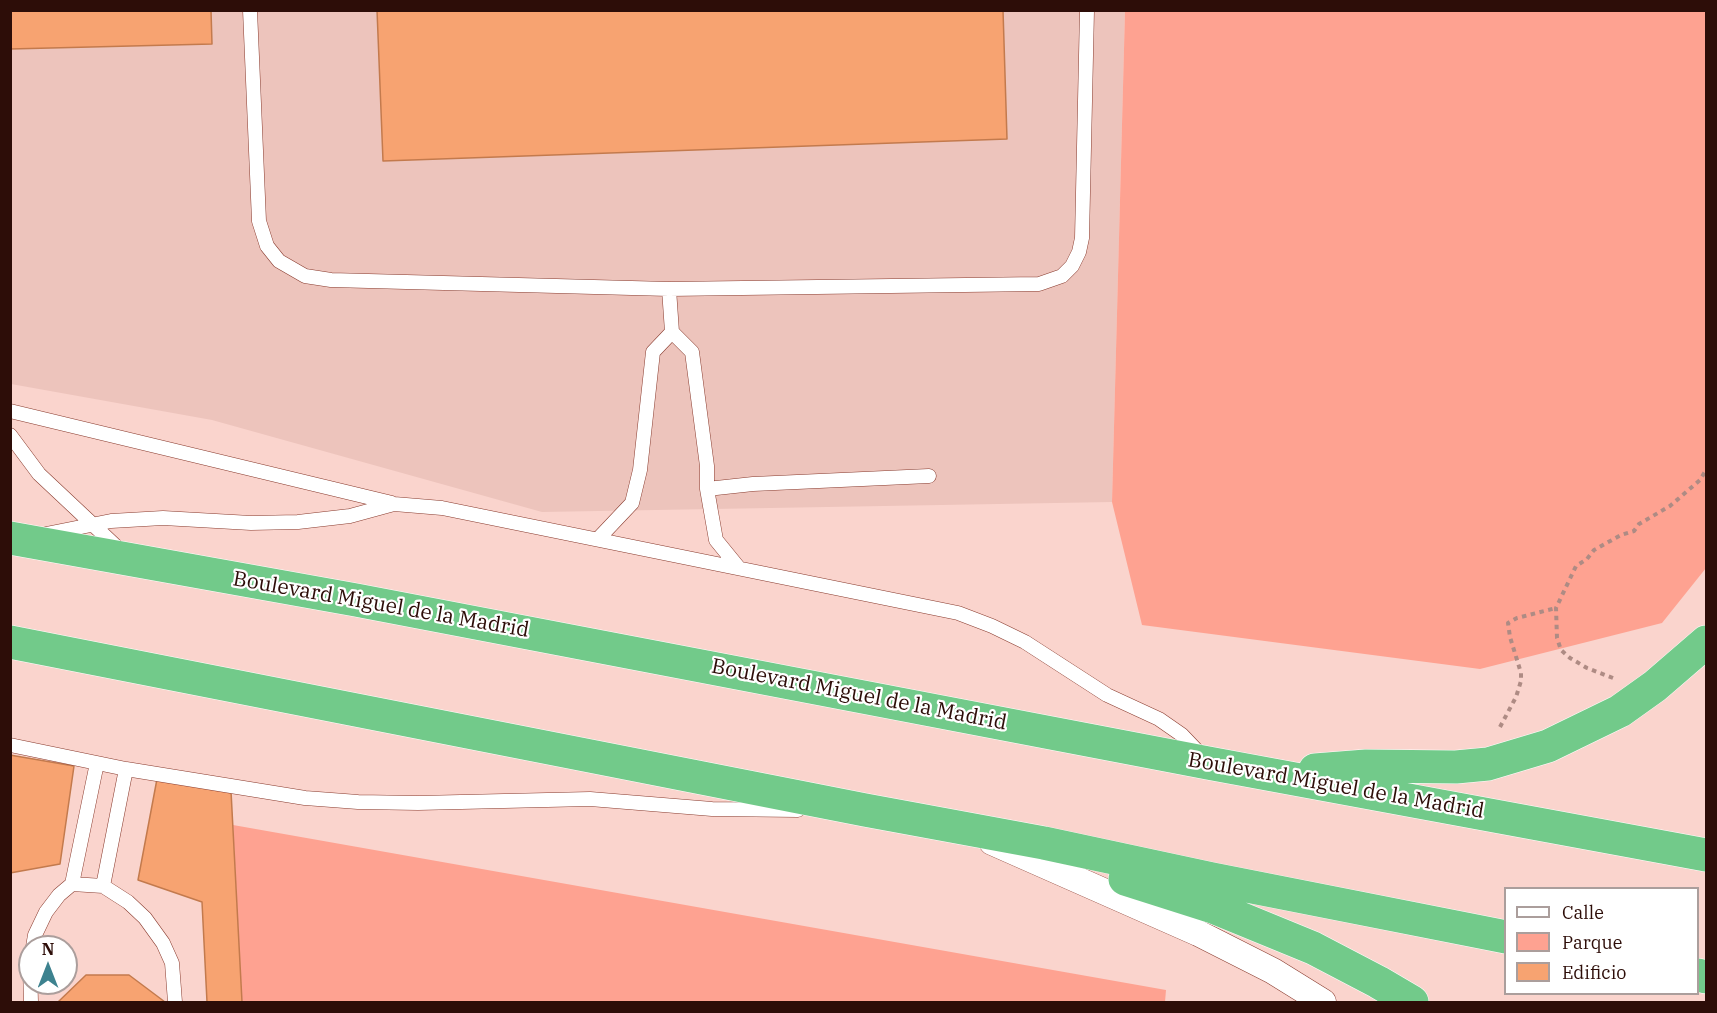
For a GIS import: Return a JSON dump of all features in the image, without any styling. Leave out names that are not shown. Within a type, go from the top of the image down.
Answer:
[{"type":"highway","name":"Boulevard Miguel de la Madrid","points":[[16,539],[652,656],[1208,763],[1707,855]]},
{"type":"highway","points":[[10,642],[1044,843],[1504,937]]},
{"type":"highway","points":[[1289,777],[1307,771],[1334,768],[1456,767],[1488,764],[1548,746],[1620,711],[1647,692],[1707,642]]},
{"type":"highway","points":[[1044,843],[1077,861],[1213,908],[1313,948],[1412,1002]]},
{"type":"street","points":[[956,826],[1189,929],[1273,971],[1323,1002]]},
{"type":"lane","points":[[250,10],[259,221],[267,246],[279,261],[306,276],[331,280],[669,289],[1039,284],[1062,276],[1072,266],[1079,252],[1082,238],[1087,10]]},
{"type":"lane","points":[[669,289],[672,332],[692,352],[707,466],[707,489],[716,540],[738,567]]},
{"type":"lane","points":[[598,539],[632,503],[640,470],[653,352],[672,332]]},
{"type":"lane","points":[[10,411],[394,504],[442,508],[958,613],[1025,642],[1107,695],[1160,719],[1182,735],[1208,763]]},
{"type":"lane","points":[[10,435],[39,474],[131,560]]},
{"type":"lane","points":[[707,489],[753,484],[929,476]]},
{"type":"lane","points":[[16,539],[111,520],[163,518],[251,523],[298,522],[350,516],[394,504]]},
{"type":"lane","points":[[10,745],[126,769],[274,794],[358,802],[590,799],[712,809],[865,810]]},
{"type":"lane","points":[[35,935],[46,912],[72,885],[97,763]]},
{"type":"lane","points":[[103,886],[126,769]]},
{"type":"lane","points":[[72,885],[103,886],[128,902],[145,918],[163,943],[172,963],[175,1002]]},
{"type":"path","points":[[1647,692],[1587,668],[1565,654],[1558,644],[1556,608],[1576,566],[1587,559],[1594,550],[1621,534],[1634,531],[1639,524],[1670,506],[1700,480],[1707,470]]},
{"type":"path","points":[[1520,687],[1521,673],[1508,623],[1517,618],[1556,608]]},
{"type":"shaded area","points":[[10,11],[1125,11],[1112,502],[542,512],[212,420],[11,384]]},
{"type":"green space","points":[[1125,11],[1706,11],[1706,568],[1662,623],[1480,669],[1142,625],[1112,502]]},
{"type":"green space","points":[[233,825],[1166,990],[1165,1002],[242,1002]]},
{"type":"building","points":[[10,10],[211,10],[212,44],[10,49]]},
{"type":"building","points":[[377,10],[1003,10],[1007,139],[383,161]]},
{"type":"building","points":[[10,755],[74,766],[60,864],[10,873]]},
{"type":"building","points":[[157,779],[231,791],[242,1002],[207,1002],[202,902],[138,880]]},
{"type":"building","points":[[86,975],[129,975],[165,1002],[58,1002],[65,995],[78,995],[78,983]]}]
